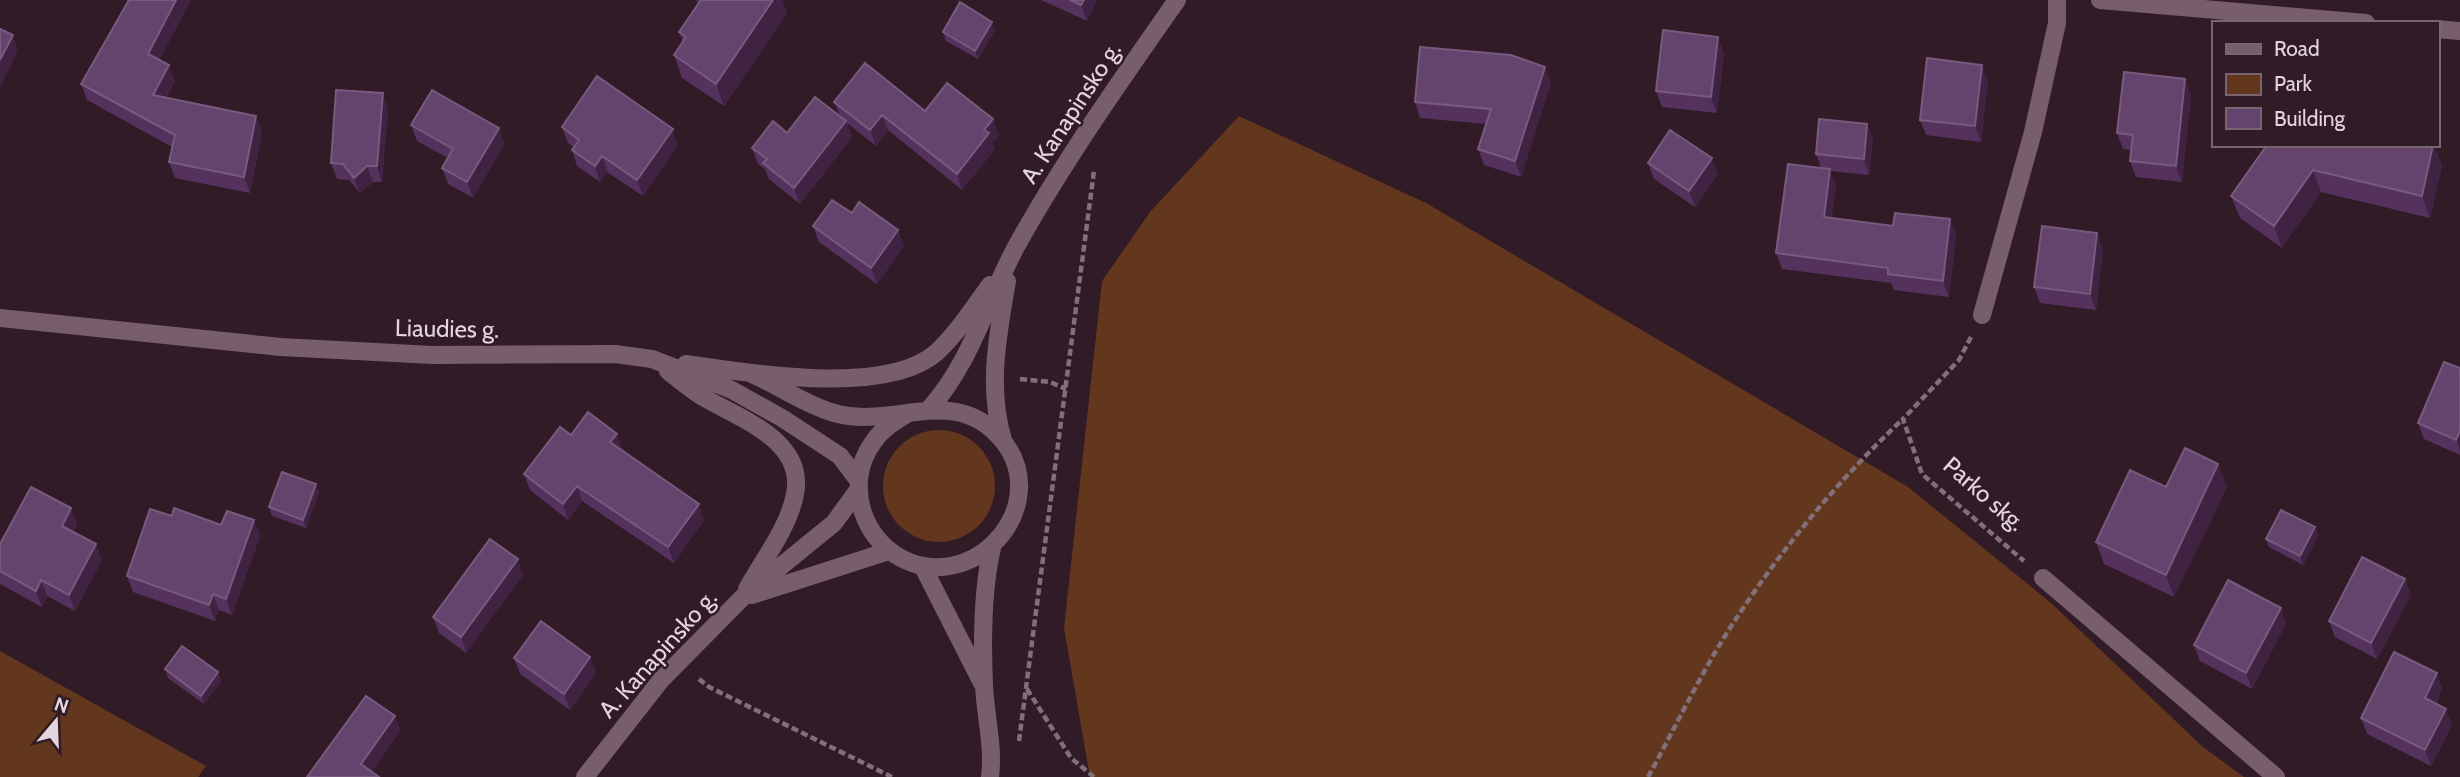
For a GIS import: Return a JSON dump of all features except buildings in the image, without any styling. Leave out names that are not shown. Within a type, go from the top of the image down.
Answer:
[{"type":"street","name":"A. Kanapinsko g.","points":[[1011,256],[1073,149],[1177,0]]},
{"type":"street","points":[[1982,315],[2033,132],[2057,23],[2057,0]]},
{"type":"street","points":[[2100,0],[2191,3],[2348,21]]},
{"type":"street","points":[[2439,29],[2460,32]]},
{"type":"street","points":[[652,359],[752,374],[843,380],[873,376],[922,362],[936,352],[963,322],[1011,256]]},
{"type":"street","points":[[930,408],[963,365],[1011,256]]},
{"type":"street","points":[[858,485],[867,524],[889,551],[923,567],[947,568],[971,561],[992,548],[1008,527],[1017,502],[1017,476],[1013,458],[1003,441],[998,424],[994,376],[1011,256]]},
{"type":"street","name":"Liaudies g.","points":[[0,318],[281,347],[432,355],[615,354],[652,359],[730,389],[782,418],[840,456],[858,485]]},
{"type":"street","points":[[652,359],[698,394],[760,427],[777,442],[793,466],[796,493],[783,525],[742,598]]},
{"type":"street","points":[[752,374],[834,412],[868,419],[930,408],[953,410],[976,417],[1003,441]]},
{"type":"street","points":[[742,598],[834,523],[858,485],[863,459],[873,441],[888,425],[907,414]]},
{"type":"street","points":[[990,777],[988,712],[984,687],[986,574],[992,548]]},
{"type":"street","points":[[742,598],[889,551]]},
{"type":"street","points":[[923,567],[984,687]]},
{"type":"street","points":[[2043,578],[2276,777]]},
{"type":"street","name":"A. Kanapinsko g.","points":[[585,777],[679,662],[742,598]]},
{"type":"path","points":[[1018,752],[1095,166],[1073,149]]},
{"type":"path","points":[[1648,777],[1729,629],[1785,549],[1865,455],[1959,360],[1982,315]]},
{"type":"path","name":"Parko skg.","points":[[1903,419],[1922,474],[2043,578]]},
{"type":"path","points":[[679,662],[709,687],[892,777]]},
{"type":"path","points":[[1026,688],[1071,758],[1094,777]]},
{"type":"green space","points":[[1239,116],[1426,203],[1908,487],[2050,602],[2203,747],[2244,777],[1090,777],[1064,628],[1102,281],[1150,212]]},
{"type":"green space","points":[[939,430],[960,435],[978,447],[990,465],[995,486],[990,507],[978,525],[960,537],[939,542],[918,537],[900,525],[888,507],[883,486],[888,465],[900,447],[918,435]]},
{"type":"green space","points":[[0,651],[206,766],[198,777],[0,777]]}]
